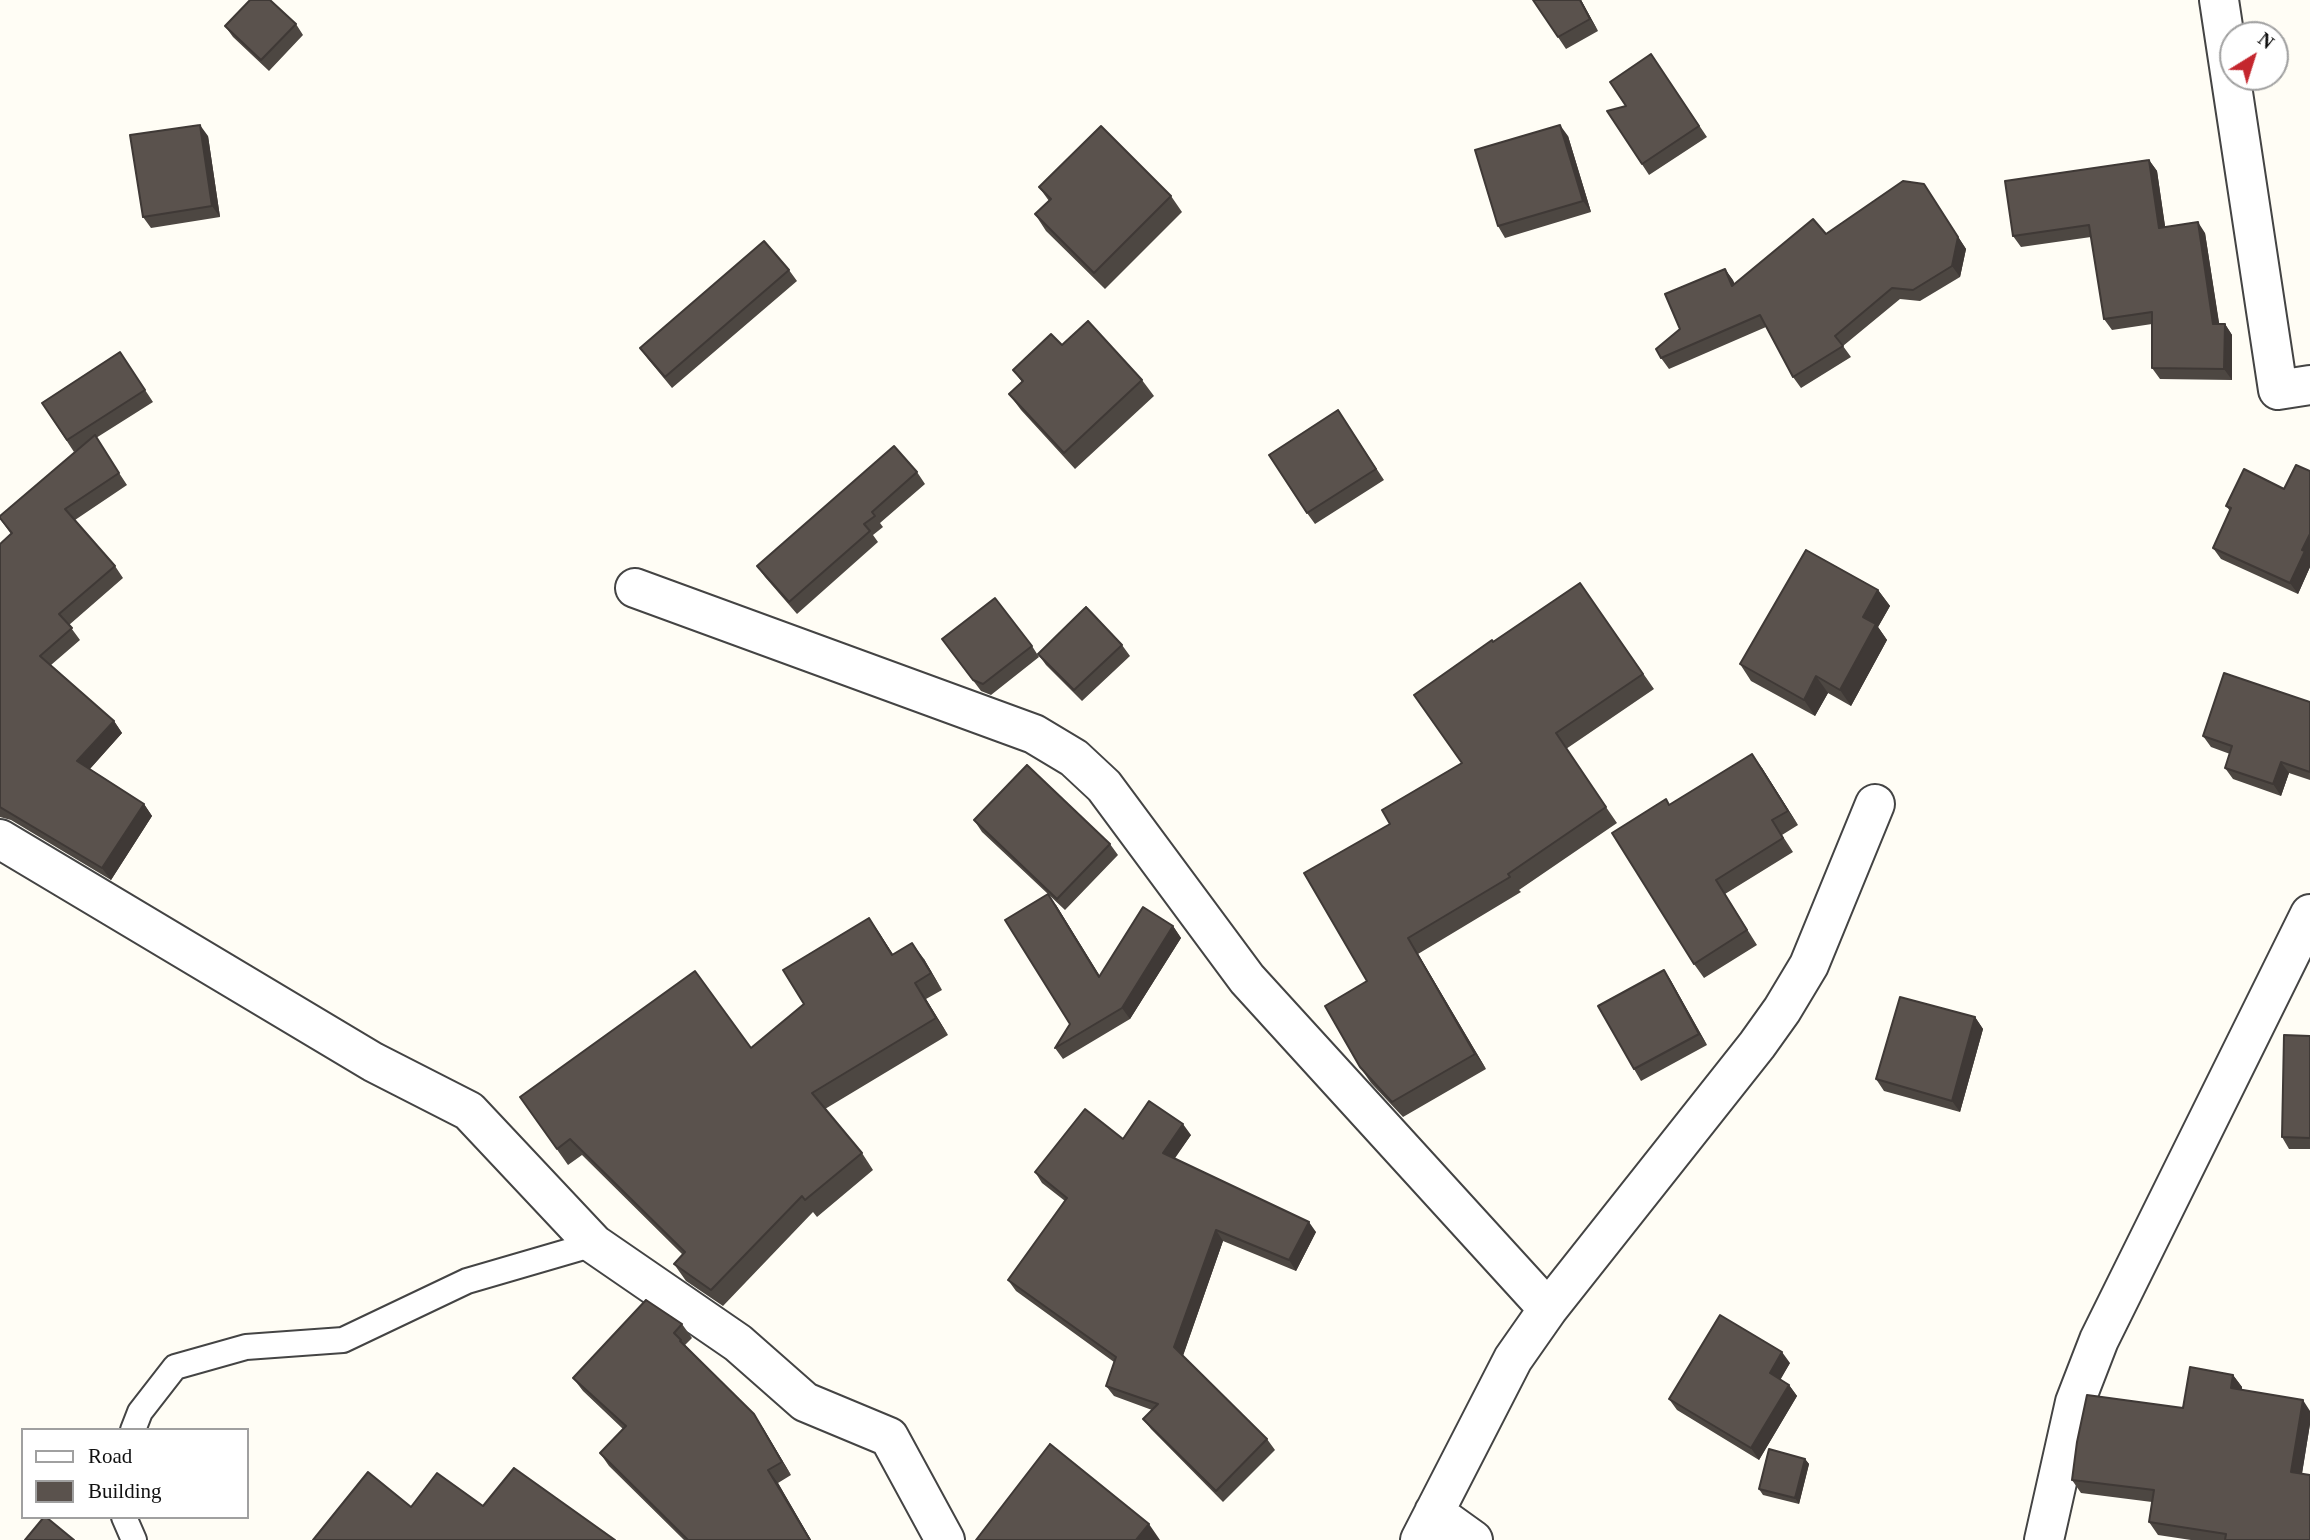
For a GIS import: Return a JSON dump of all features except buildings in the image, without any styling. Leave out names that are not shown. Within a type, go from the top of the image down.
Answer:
[{"type":"street","points":[[2219,0],[2278,390],[2310,385]]},
{"type":"street","points":[[635,588],[1034,734],[1074,758],[1104,786],[1247,979],[1548,1309]]},
{"type":"street","points":[[1473,1540],[1427,1526],[1513,1360],[1548,1309],[1782,1010],[1809,965],[1875,804]]},
{"type":"street","points":[[0,839],[373,1062],[469,1111],[594,1244],[738,1343],[805,1402],[889,1437],[945,1540]]},
{"type":"street","points":[[2045,1540],[2075,1402],[2099,1340],[2310,914]]},
{"type":"lane","points":[[134,1428],[140,1412],[176,1367],[246,1347],[343,1340],[467,1281],[594,1244]]},
{"type":"lane","points":[[125,1519],[134,1540]]}]
